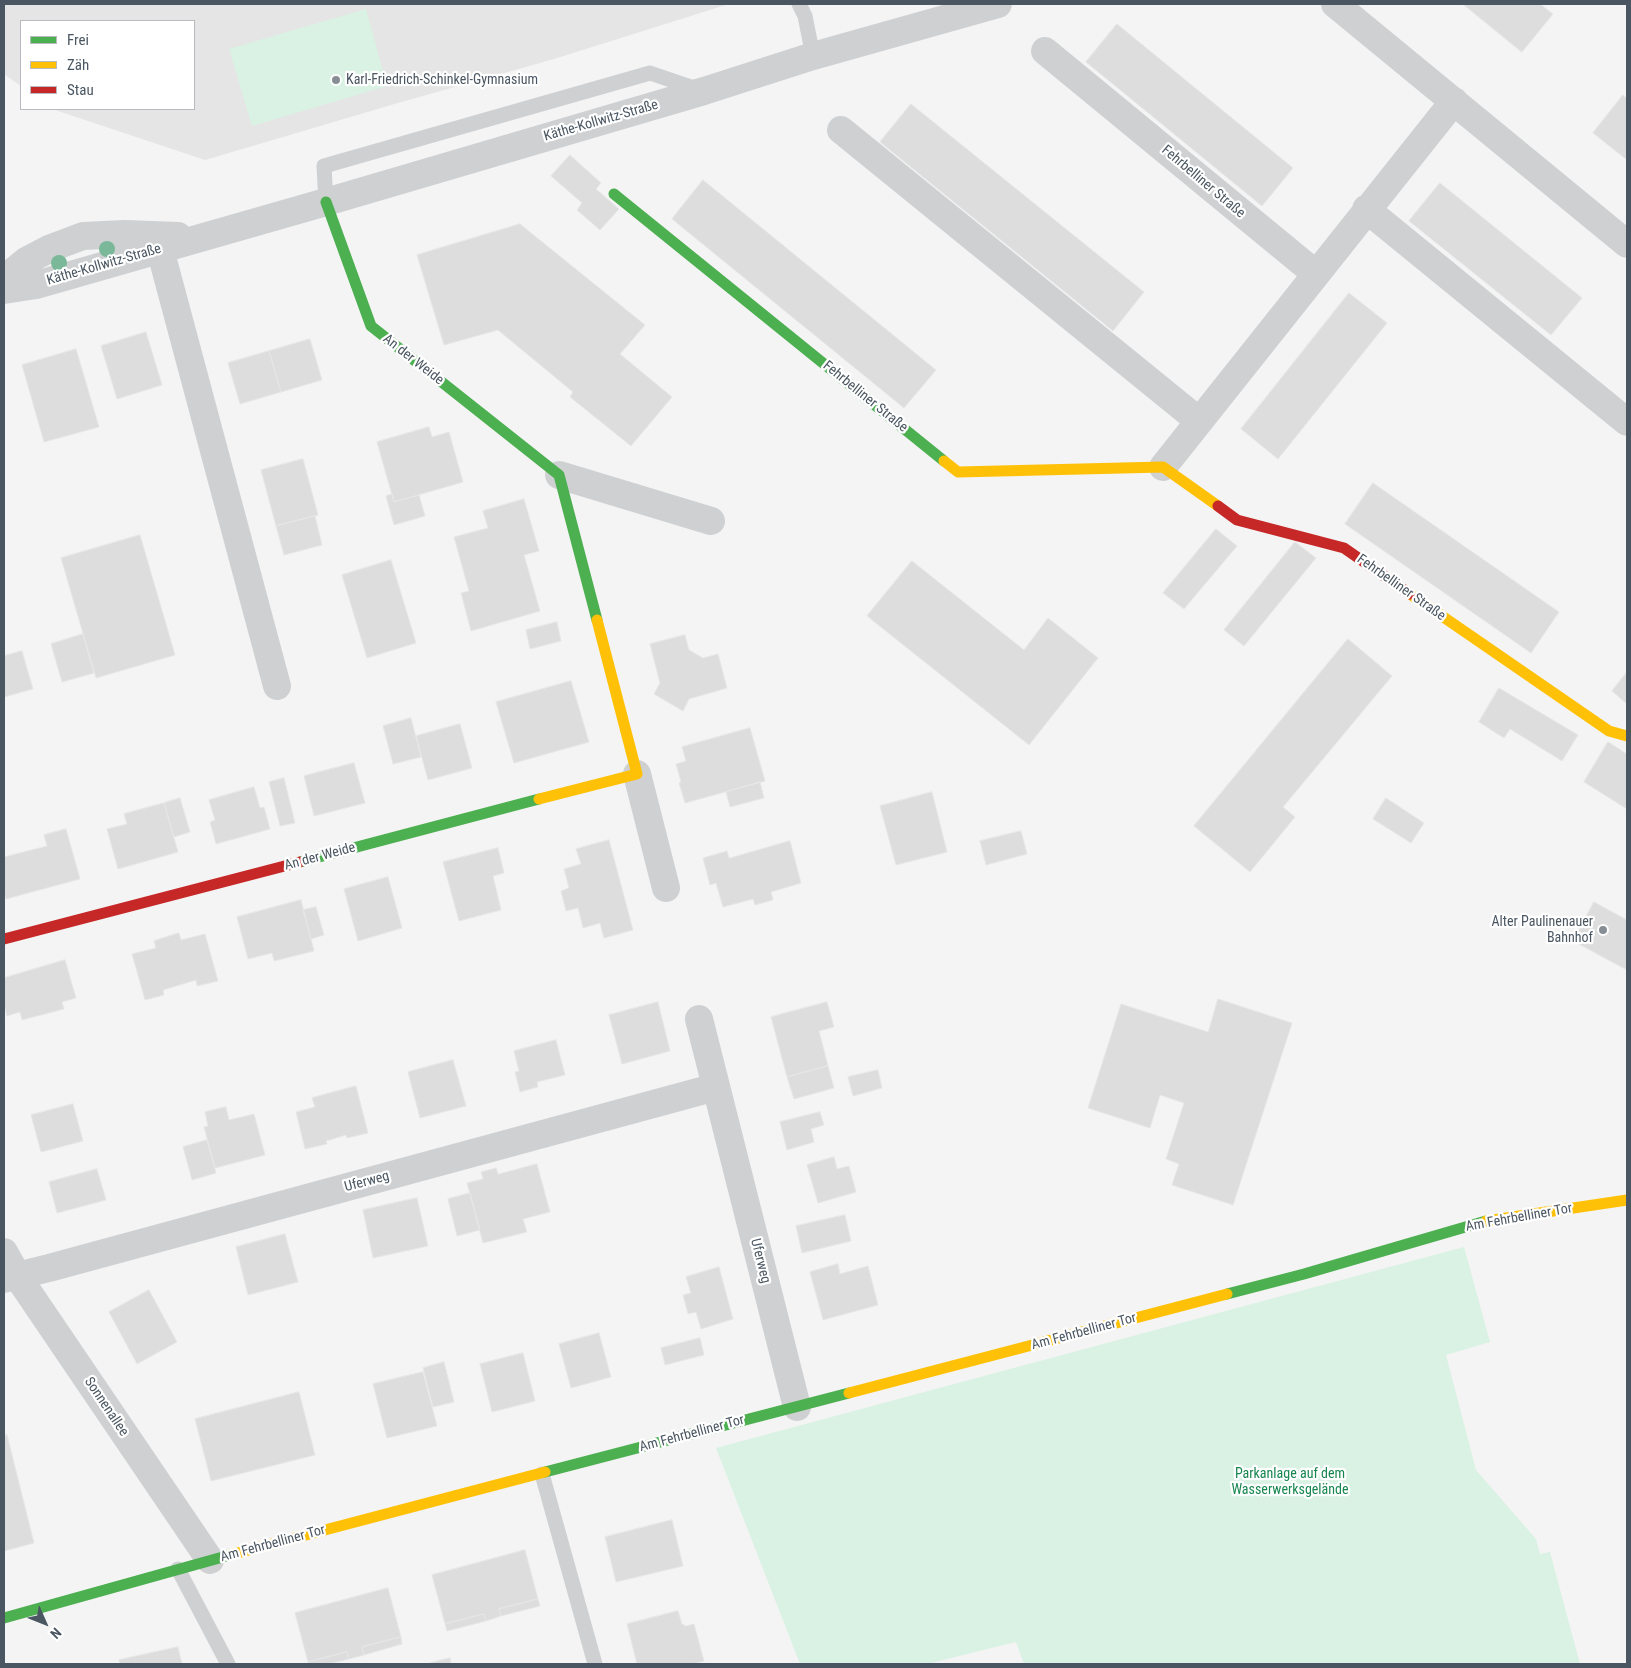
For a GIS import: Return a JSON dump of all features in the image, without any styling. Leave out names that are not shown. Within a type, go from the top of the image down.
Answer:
[{"type":"street","name":"Käthe-Kollwitz-Straße","points":[[4,290],[36,285],[326,202],[704,91],[813,56],[998,4]]},
{"type":"street","points":[[1335,4],[1627,244]]},
{"type":"street","name":"Fehrbelliner Straße","points":[[1045,51],[1316,274]]},
{"type":"street","points":[[1163,467],[1366,209],[1454,101]]},
{"type":"street","points":[[841,130],[1199,421]]},
{"type":"street","name":"Fehrbelliner Straße","points":[[614,194],[958,472],[1163,467],[1237,520],[1344,548],[1608,731],[1627,736]]},
{"type":"street","name":"An der Weide","points":[[326,202],[371,326],[560,475],[712,521]]},
{"type":"street","points":[[1366,209],[1627,422]]},
{"type":"street","name":"Käthe-Kollwitz-Straße","points":[[4,278],[26,261],[51,248],[83,236],[125,234],[204,237]]},
{"type":"street","points":[[160,249],[277,686]]},
{"type":"street","points":[[560,475],[666,888]]},
{"type":"street","name":"An der Weide","points":[[4,939],[637,774]]},
{"type":"street","name":"Uferweg","points":[[699,1019],[797,1407]]},
{"type":"street","name":"Uferweg","points":[[11,1278],[716,1086]]},
{"type":"street","name":"Am Fehrbelliner Tor","points":[[4,1618],[210,1560],[1304,1274],[1482,1222],[1627,1200]]},
{"type":"street","name":"Sonnenallee","points":[[4,1252],[11,1278],[210,1560]]},
{"type":"lane","points":[[799,4],[805,16],[813,56]]},
{"type":"lane","points":[[542,1474],[596,1664]]},
{"type":"lane","points":[[178,1569],[228,1664]]},
{"type":"shaded area","name":"Karl-Friedrich-Schinkel-Gymnasium","points":[[4,4],[729,4],[554,59],[205,160],[55,110],[195,110],[195,20],[20,20],[20,85],[4,74]]},
{"type":"green space","points":[[366,9],[387,86],[252,126],[229,49]]},
{"type":"green space","name":"Parkanlage auf dem Wasserwerksgelände","points":[[1464,1247],[1490,1342],[1446,1355],[1476,1470],[1536,1539],[1540,1554],[1550,1552],[1580,1664],[1024,1664],[1016,1642],[927,1664],[800,1664],[716,1448]]},
{"type":"building","points":[[1463,4],[1540,4],[1553,14],[1522,52]]},
{"type":"building","points":[[1117,24],[1293,168],[1262,206],[1086,62]]},
{"type":"building","points":[[1623,95],[1627,99],[1627,160],[1593,133]]},
{"type":"building","points":[[911,104],[1144,292],[1113,331],[880,142]]},
{"type":"building","points":[[570,155],[601,183],[596,189],[619,209],[600,230],[577,210],[582,203],[551,176]]},
{"type":"building","points":[[703,180],[936,370],[904,408],[672,219]]},
{"type":"building","points":[[1440,183],[1582,298],[1551,335],[1409,221]]},
{"type":"building","points":[[520,224],[645,325],[620,354],[672,397],[631,446],[570,397],[573,392],[498,330],[444,345],[417,255]]},
{"type":"building","points":[[1349,293],[1387,323],[1278,459],[1241,429]]},
{"type":"building","points":[[146,332],[162,385],[117,399],[101,346]]},
{"type":"building","points":[[310,339],[322,380],[281,392],[269,351]]},
{"type":"building","points":[[76,349],[99,427],[44,442],[22,365]]},
{"type":"building","points":[[269,351],[281,392],[240,404],[228,363]]},
{"type":"building","points":[[429,427],[432,437],[449,432],[463,482],[394,502],[377,442]]},
{"type":"building","points":[[303,459],[318,515],[276,526],[261,470]]},
{"type":"building","points":[[1373,483],[1559,612],[1531,653],[1345,524]]},
{"type":"building","points":[[392,494],[394,502],[419,495],[425,516],[394,525],[386,496]]},
{"type":"building","points":[[524,499],[539,551],[524,555],[540,611],[471,631],[461,593],[469,591],[454,537],[488,528],[483,511]]},
{"type":"building","points":[[315,516],[322,545],[284,555],[276,526]]},
{"type":"building","points":[[1216,529],[1237,546],[1184,609],[1163,593]]},
{"type":"building","points":[[140,535],[175,655],[96,678],[61,558]]},
{"type":"building","points":[[1295,542],[1316,558],[1244,646],[1224,630]]},
{"type":"building","points":[[391,560],[416,643],[367,658],[342,575]]},
{"type":"building","points":[[912,561],[1024,650],[1048,618],[1098,658],[1029,745],[867,616]]},
{"type":"building","points":[[557,622],[561,641],[530,649],[526,630]]},
{"type":"building","points":[[83,634],[94,673],[62,682],[51,644]]},
{"type":"building","points":[[685,635],[689,650],[703,658],[718,654],[727,688],[689,699],[683,711],[654,694],[660,683],[650,644]]},
{"type":"building","points":[[1348,639],[1392,676],[1283,807],[1295,817],[1250,872],[1194,826]]},
{"type":"building","points":[[22,651],[33,689],[4,697],[4,656]]},
{"type":"building","points":[[1627,672],[1627,704],[1612,691]]},
{"type":"building","points":[[571,681],[589,742],[514,763],[496,702]]},
{"type":"building","points":[[1499,688],[1578,735],[1562,761],[1510,729],[1504,738],[1479,722]]},
{"type":"building","points":[[411,718],[421,757],[393,764],[383,726]]},
{"type":"building","points":[[460,724],[472,768],[428,780],[416,736]]},
{"type":"building","points":[[750,728],[765,781],[685,803],[676,764],[686,761],[682,747]]},
{"type":"building","points":[[1608,742],[1627,754],[1627,809],[1584,782]]},
{"type":"building","points":[[354,763],[365,803],[314,816],[304,776]]},
{"type":"building","points":[[284,778],[295,823],[280,826],[269,782]]},
{"type":"building","points":[[760,782],[764,798],[730,807],[726,792]]},
{"type":"building","points":[[254,787],[260,808],[264,807],[270,829],[216,844],[210,822],[215,820],[209,800]]},
{"type":"building","points":[[932,792],[947,852],[896,865],[880,806]]},
{"type":"building","points":[[180,798],[190,832],[174,837],[164,803]]},
{"type":"building","points":[[1386,798],[1424,823],[1411,843],[1373,819]]},
{"type":"building","points":[[164,803],[178,852],[118,869],[107,829],[127,824],[124,814]]},
{"type":"building","points":[[66,829],[80,879],[6,899],[4,892],[4,857],[47,846],[44,835]]},
{"type":"building","points":[[1021,831],[1027,854],[986,865],[980,841]]},
{"type":"building","points":[[609,840],[633,930],[604,938],[600,923],[583,928],[578,908],[566,911],[561,891],[569,888],[564,869],[581,864],[576,849]]},
{"type":"building","points":[[790,841],[801,883],[771,892],[773,900],[755,905],[753,899],[723,907],[716,883],[710,885],[703,858],[727,851],[729,858]]},
{"type":"building","points":[[498,848],[504,873],[493,876],[501,910],[459,921],[443,862]]},
{"type":"building","points":[[388,877],[402,928],[358,941],[344,889]]},
{"type":"building","points":[[301,900],[314,951],[274,961],[272,953],[248,959],[237,917]]},
{"type":"building","name":"Alter Paulinenauer Bahnhof","points":[[1594,902],[1627,920],[1627,970],[1573,941]]},
{"type":"building","points":[[316,907],[324,935],[311,939],[303,910]]},
{"type":"building","points":[[179,933],[181,940],[205,934],[218,981],[197,986],[196,980],[163,990],[164,995],[145,1000],[132,954],[156,948],[154,941]]},
{"type":"building","points":[[65,960],[76,998],[62,1002],[64,1009],[22,1020],[20,1012],[7,1016],[4,1004],[4,978]]},
{"type":"building","points":[[1218,999],[1292,1023],[1233,1205],[1172,1185],[1179,1164],[1166,1159],[1184,1103],[1160,1095],[1150,1128],[1088,1108],[1121,1004],[1208,1032]]},
{"type":"building","points":[[658,1002],[670,1051],[622,1064],[609,1015]]},
{"type":"building","points":[[827,1002],[834,1027],[819,1031],[828,1066],[787,1077],[771,1017]]},
{"type":"building","points":[[556,1040],[565,1075],[537,1082],[538,1087],[520,1092],[515,1072],[519,1071],[514,1051]]},
{"type":"building","points":[[453,1060],[466,1106],[420,1118],[408,1072]]},
{"type":"building","points":[[828,1066],[834,1088],[794,1099],[787,1077]]},
{"type":"building","points":[[878,1070],[882,1088],[853,1096],[848,1077]]},
{"type":"building","points":[[356,1086],[368,1133],[347,1138],[346,1135],[326,1141],[327,1144],[305,1149],[296,1112],[315,1107],[312,1098]]},
{"type":"building","points":[[73,1104],[83,1141],[41,1152],[31,1115]]},
{"type":"building","points":[[226,1107],[229,1120],[254,1114],[265,1155],[215,1168],[204,1127],[208,1126],[205,1112]]},
{"type":"building","points":[[820,1112],[824,1125],[811,1129],[814,1142],[787,1150],[780,1122]]},
{"type":"building","points":[[207,1140],[216,1173],[192,1180],[183,1147]]},
{"type":"building","points":[[834,1157],[837,1169],[849,1166],[856,1192],[818,1203],[807,1165]]},
{"type":"building","points":[[537,1164],[550,1212],[523,1219],[527,1232],[483,1243],[467,1183],[483,1179],[481,1172],[496,1168],[498,1174]]},
{"type":"building","points":[[97,1169],[106,1200],[57,1213],[49,1182]]},
{"type":"building","points":[[470,1193],[480,1230],[457,1236],[448,1199]]},
{"type":"building","points":[[417,1198],[428,1246],[373,1258],[363,1210]]},
{"type":"building","points":[[845,1215],[851,1241],[802,1253],[796,1226]]},
{"type":"building","points":[[285,1234],[298,1282],[248,1295],[236,1247]]},
{"type":"building","points":[[838,1264],[840,1274],[868,1266],[878,1305],[823,1320],[810,1272]]},
{"type":"building","points":[[719,1267],[733,1319],[701,1329],[696,1312],[688,1314],[683,1295],[691,1293],[686,1277]]},
{"type":"building","points":[[149,1290],[177,1342],[137,1364],[109,1312]]},
{"type":"building","points":[[599,1333],[611,1377],[571,1388],[559,1344]]},
{"type":"building","points":[[700,1338],[704,1355],[665,1365],[661,1348]]},
{"type":"building","points":[[523,1353],[535,1401],[492,1412],[480,1364]]},
{"type":"building","points":[[444,1362],[454,1402],[433,1407],[423,1368]]},
{"type":"building","points":[[423,1372],[437,1426],[387,1438],[373,1384]]},
{"type":"building","points":[[299,1392],[315,1455],[211,1481],[195,1419]]},
{"type":"building","points":[[7,1435],[34,1543],[4,1551],[4,1436]]},
{"type":"building","points":[[672,1520],[683,1566],[616,1582],[605,1537]]},
{"type":"building","points":[[525,1550],[538,1599],[499,1609],[501,1616],[486,1621],[484,1614],[445,1624],[432,1575]]},
{"type":"building","points":[[388,1588],[401,1637],[362,1647],[364,1655],[349,1659],[347,1652],[308,1662],[295,1613]]},
{"type":"building","points":[[538,1599],[540,1606],[501,1616],[499,1609]]},
{"type":"building","points":[[678,1611],[682,1624],[686,1626],[694,1624],[704,1661],[693,1664],[637,1664],[627,1624]]},
{"type":"building","points":[[484,1614],[486,1621],[447,1631],[445,1624]]},
{"type":"building","points":[[401,1637],[402,1644],[364,1655],[362,1647]]},
{"type":"building","points":[[178,1647],[182,1664],[120,1664],[119,1660]]},
{"type":"building","points":[[347,1652],[349,1659],[328,1664],[308,1664],[308,1662]]},
{"type":"building","points":[[450,1658],[451,1664],[426,1664]]},
{"type":"traffic: fast","points":[[614,194],[944,461]]},
{"type":"traffic: fast","points":[[326,202],[371,326],[559,475],[597,620]]},
{"type":"traffic: fast","points":[[300,862],[539,799]]},
{"type":"traffic: fast","points":[[1227,1294],[1304,1274],[1486,1221]]},
{"type":"traffic: fast","points":[[545,1472],[849,1393]]},
{"type":"traffic: fast","points":[[4,1618],[230,1555]]},
{"type":"traffic: slow","points":[[944,461],[958,472],[1163,467],[1218,506]]},
{"type":"traffic: slow","points":[[1410,594],[1609,731],[1627,736]]},
{"type":"traffic: slow","points":[[539,799],[637,774],[597,620]]},
{"type":"traffic: slow","points":[[1486,1221],[1627,1200]]},
{"type":"traffic: slow","points":[[849,1393],[1227,1294]]},
{"type":"traffic: slow","points":[[230,1555],[545,1472]]},
{"type":"traffic: jam","points":[[1218,506],[1237,520],[1344,548],[1410,594]]},
{"type":"traffic: jam","points":[[4,939],[300,862]]},
{"type":"place","name":"Karl-Friedrich-Schinkel-Gymnasium","points":[[336,80]]},
{"type":"place","name":"Alter Paulinenauer Bahnhof","points":[[1603,930]]}]
